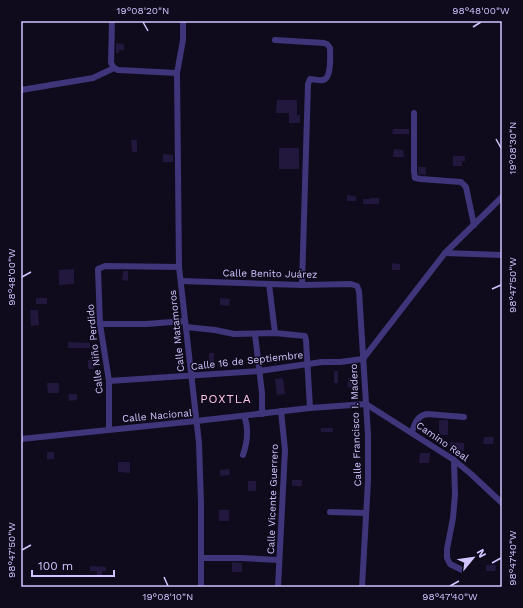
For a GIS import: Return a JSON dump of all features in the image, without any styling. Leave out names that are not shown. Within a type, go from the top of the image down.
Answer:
[{"type":"street","points":[[112,21],[111,63],[114,68],[118,70],[178,73]]},
{"type":"street","name":"Calle Matamoros","points":[[183,21],[183,40],[178,73],[180,267],[200,467],[201,587]]},
{"type":"street","points":[[275,40],[324,43],[330,48],[328,77],[325,80],[310,80],[308,84],[302,285]]},
{"type":"street","points":[[21,90],[93,78],[114,68]]},
{"type":"street","points":[[414,113],[415,178],[454,180],[461,182],[466,186],[474,225]]},
{"type":"street","points":[[363,359],[445,253],[502,197]]},
{"type":"street","points":[[445,253],[502,255]]},
{"type":"street","name":"Calle Niño Perdido","points":[[109,429],[109,381],[100,324],[97,272],[100,267],[105,266],[180,267]]},
{"type":"street","name":"Calle Benito Juárez","points":[[181,281],[302,285],[352,284],[357,286]]},
{"type":"street","points":[[269,284],[275,333]]},
{"type":"street","name":"Calle Francisco I. Madero","points":[[357,286],[359,291],[366,404],[368,481],[362,587]]},
{"type":"street","points":[[100,324],[186,324],[234,334],[275,333],[305,336],[310,408]]},
{"type":"street","points":[[255,334],[262,414]]},
{"type":"street","name":"Calle 16 de Septiembre","points":[[109,381],[259,371],[363,359]]},
{"type":"street","name":"Calle Nacional","points":[[21,439],[310,408],[366,404]]},
{"type":"street","name":"Camino Real","points":[[366,404],[454,460],[502,503]]},
{"type":"street","name":"Calle Vicente Guerrero","points":[[278,587],[285,450],[281,412]]},
{"type":"street","points":[[412,432],[416,420],[421,415],[427,414],[464,417]]},
{"type":"street","points":[[243,455],[247,427],[244,416]]},
{"type":"street","points":[[454,460],[455,495],[447,558],[450,564],[462,570]]},
{"type":"street","points":[[330,512],[366,513]]},
{"type":"street","points":[[201,558],[279,560]]},
{"type":"building","points":[[116,43],[124,44],[124,50],[119,50],[119,53],[116,53]]},
{"type":"building","points":[[277,100],[297,100],[297,115],[300,115],[300,123],[289,123],[289,113],[276,113]]},
{"type":"building","points":[[393,129],[409,129],[409,134],[392,134]]},
{"type":"building","points":[[131,140],[137,140],[137,152],[132,152]]},
{"type":"building","points":[[279,148],[299,148],[299,169],[279,169]]},
{"type":"building","points":[[394,149],[403,150],[404,157],[393,157]]},
{"type":"building","points":[[163,154],[173,155],[173,162],[163,162]]},
{"type":"building","points":[[453,156],[465,156],[465,161],[462,161],[462,166],[453,166]]},
{"type":"building","points":[[418,167],[426,167],[426,175],[419,174]]},
{"type":"building","points":[[347,195],[356,196],[356,201],[347,201]]},
{"type":"building","points":[[379,198],[379,204],[363,204],[363,199]]},
{"type":"building","points":[[392,263],[400,264],[400,270],[392,270]]},
{"type":"building","points":[[74,269],[74,284],[59,285],[59,270]]},
{"type":"building","points":[[123,271],[128,271],[128,281],[122,280]]},
{"type":"building","points":[[36,298],[47,298],[47,304],[36,304]]},
{"type":"building","points":[[220,298],[230,299],[229,306],[220,305]]},
{"type":"building","points":[[30,310],[38,310],[39,325],[31,326]]},
{"type":"building","points":[[68,342],[90,343],[90,348],[68,348]]},
{"type":"building","points":[[209,353],[214,353],[214,363],[209,363]]},
{"type":"building","points":[[88,360],[94,360],[94,369],[88,369]]},
{"type":"building","points":[[334,371],[338,371],[338,383],[334,383]]},
{"type":"building","points":[[283,378],[285,394],[277,395],[275,379]]},
{"type":"building","points":[[348,378],[354,378],[355,387],[348,387]]},
{"type":"building","points":[[47,383],[59,383],[59,393],[48,393]]},
{"type":"building","points":[[68,394],[77,394],[77,400],[69,401]]},
{"type":"building","points":[[439,420],[448,420],[448,435],[439,435]]},
{"type":"building","points":[[321,428],[333,428],[333,432],[321,432]]},
{"type":"building","points":[[484,437],[494,437],[493,444],[483,444]]},
{"type":"building","points":[[450,442],[464,443],[464,451],[450,450]]},
{"type":"building","points":[[47,452],[54,452],[54,459],[47,459]]},
{"type":"building","points":[[420,453],[430,453],[429,463],[419,463]]},
{"type":"building","points":[[118,462],[130,462],[130,473],[118,472]]},
{"type":"building","points":[[229,469],[230,475],[220,476],[220,470]]},
{"type":"building","points":[[292,480],[302,480],[302,486],[292,486]]},
{"type":"building","points":[[248,481],[256,481],[256,491],[248,491]]},
{"type":"building","points":[[219,510],[229,510],[229,521],[219,521]]},
{"type":"building","points":[[232,562],[242,563],[242,572],[232,572]]},
{"type":"building","points":[[486,565],[496,565],[495,571],[486,571]]},
{"type":"building","points":[[90,566],[106,567],[106,571],[102,571],[102,575],[97,575],[97,571],[90,571]]},
{"type":"district","name":"POXTLA","points":[[226,399]]}]
